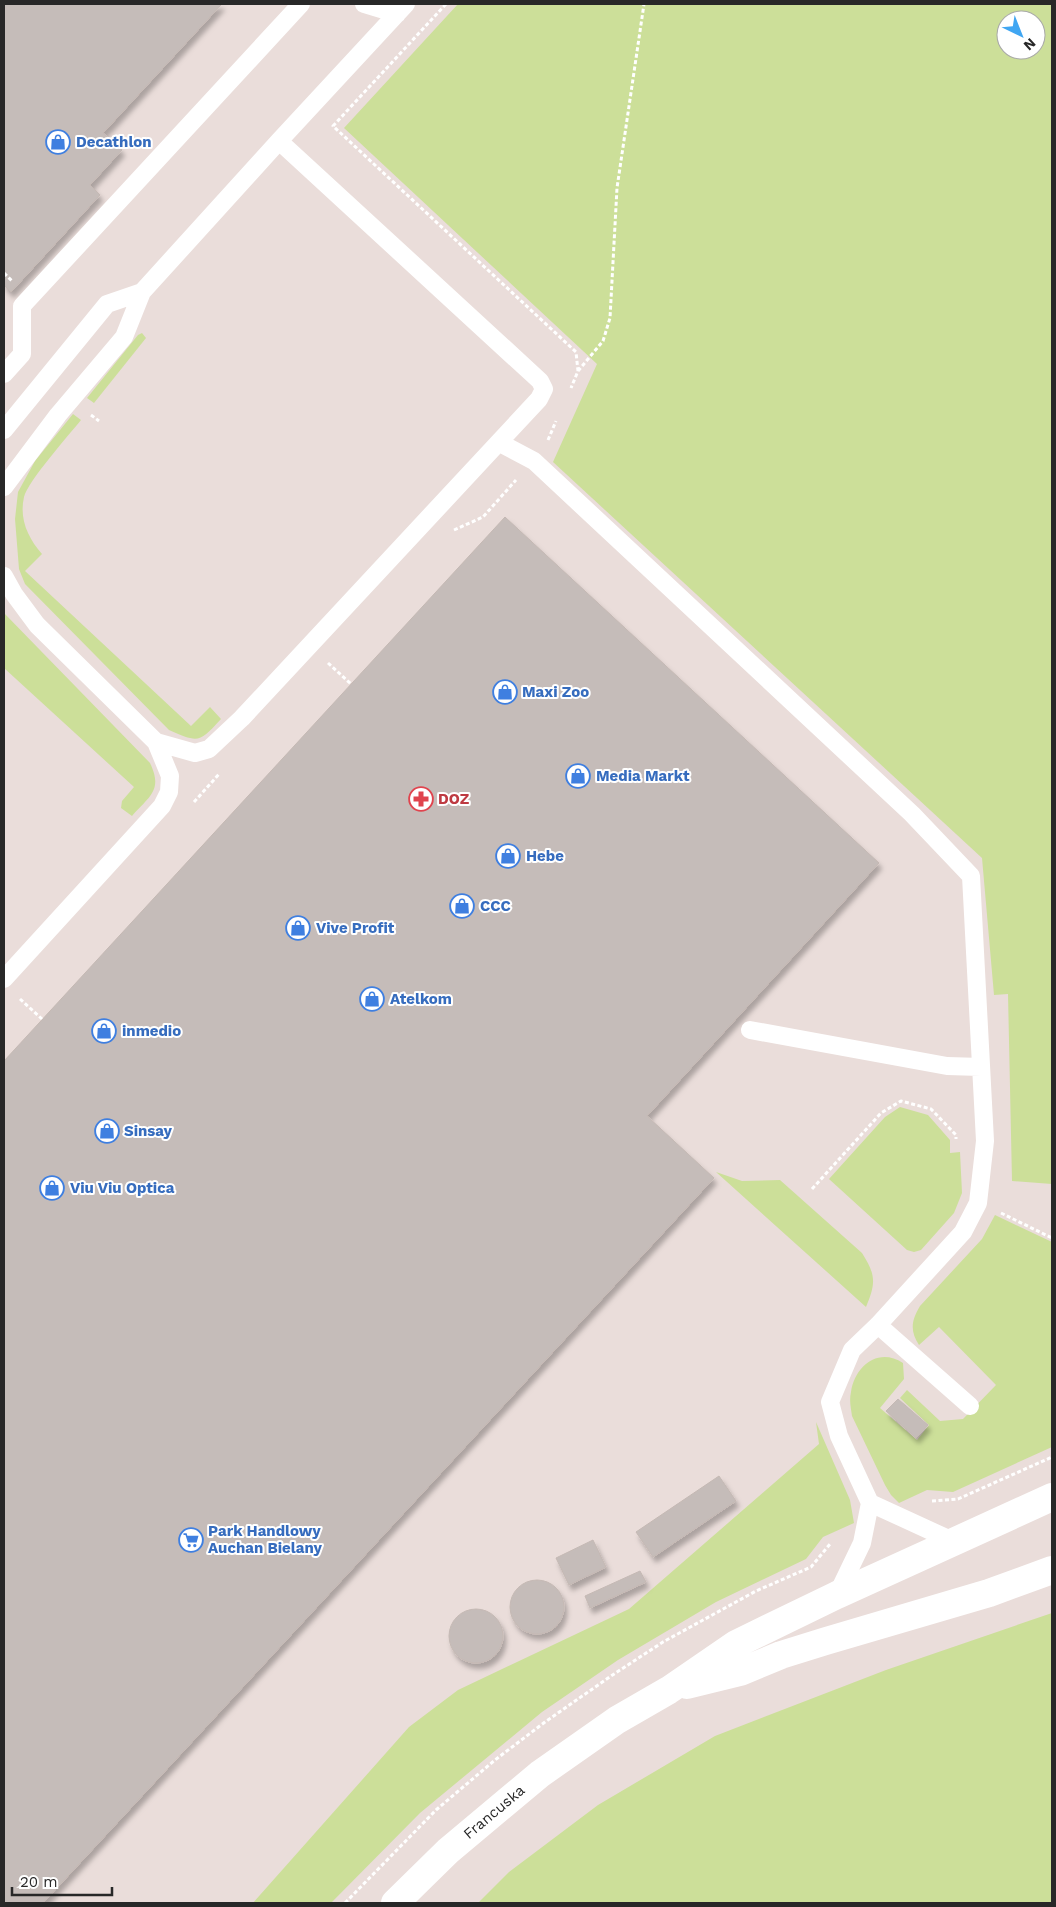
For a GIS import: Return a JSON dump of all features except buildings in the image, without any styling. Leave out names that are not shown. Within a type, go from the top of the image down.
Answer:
[{"type":"main road","points":[[669,1690],[736,1644],[837,1595],[1052,1498]]},
{"type":"main road","points":[[669,1690],[740,1672],[799,1650],[989,1594],[1052,1570]]},
{"type":"main road","name":"Francuska","points":[[395,1903],[448,1851],[540,1774],[617,1720],[669,1690]]},
{"type":"lane","points":[[4,374],[22,354],[22,306],[301,4]]},
{"type":"lane","points":[[364,4],[402,9]]},
{"type":"lane","points":[[4,487],[58,415],[124,337],[142,292],[402,9]]},
{"type":"lane","points":[[156,742],[195,753],[209,749],[218,741],[242,718],[500,443],[539,399],[544,388],[540,381],[279,141]]},
{"type":"lane","points":[[4,430],[107,304],[142,292]]},
{"type":"lane","points":[[500,443],[534,461],[912,814],[971,876],[985,1141],[978,1203],[963,1232],[878,1325],[852,1350],[830,1402],[839,1436],[870,1504],[862,1543],[837,1595]]},
{"type":"lane","points":[[4,576],[14,594],[37,625],[156,742],[170,776],[169,792],[162,806],[4,979]]},
{"type":"lane","points":[[750,1030],[947,1066],[981,1066]]},
{"type":"lane","points":[[878,1325],[970,1406]]},
{"type":"lane","points":[[870,1504],[955,1542]]},
{"type":"path","points":[[446,4],[333,126],[576,352],[578,371]]},
{"type":"path","points":[[567,396],[578,371],[604,341],[610,318],[618,188],[644,4]]},
{"type":"path","points":[[544,448],[559,414]]},
{"type":"path","points":[[324,659],[351,684]]},
{"type":"path","points":[[16,995],[42,1020]]},
{"type":"path","points":[[812,1189],[881,1112],[901,1101],[931,1110],[956,1135],[957,1141]]},
{"type":"path","points":[[996,1210],[1052,1238]]},
{"type":"path","points":[[923,1502],[958,1499],[1052,1457]]},
{"type":"green space","points":[[458,4],[1052,4],[1052,1184],[1012,1181],[1008,994],[994,995],[982,858],[553,462],[597,364],[344,128]]},
{"type":"green space","points":[[142,333],[146,338],[94,403],[87,398],[138,335]]},
{"type":"green space","points":[[73,414],[81,420],[33,480],[24,497],[23,513],[26,528],[42,554],[25,571],[191,726],[210,707],[221,719],[208,733],[198,738],[193,739],[169,730],[25,584],[19,569],[15,519],[18,492],[35,461]]},
{"type":"green space","points":[[4,613],[150,763],[155,780],[153,792],[132,816],[121,808],[122,801],[134,787],[4,668]]},
{"type":"green space","points":[[900,1107],[928,1115],[950,1140],[950,1153],[960,1152],[962,1193],[954,1213],[921,1250],[914,1252],[907,1250],[829,1179],[885,1117]]},
{"type":"green space","points":[[716,1172],[742,1181],[780,1180],[862,1253],[870,1267],[873,1279],[872,1292],[866,1307]]},
{"type":"green space","points":[[995,1215],[1052,1242],[1052,1447],[953,1492],[927,1490],[899,1503],[885,1485],[852,1416],[850,1398],[853,1383],[863,1367],[877,1358],[885,1357],[903,1363],[904,1379],[880,1408],[917,1440],[929,1425],[900,1398],[907,1390],[940,1421],[963,1419],[996,1385],[939,1327],[919,1345],[913,1330],[913,1321],[920,1306],[982,1239]]},
{"type":"green space","points":[[816,1422],[850,1500],[854,1523],[823,1537],[806,1559],[716,1602],[618,1660],[542,1712],[420,1813],[331,1903],[253,1903],[409,1727],[458,1690],[629,1609],[819,1444]]},
{"type":"green space","points":[[1052,1613],[1052,1903],[478,1903],[509,1872],[598,1805],[715,1736],[886,1670]]},
{"type":"place","name":"Decathlon","points":[[58,142]]},
{"type":"place","name":"Maxi Zoo","points":[[505,692]]},
{"type":"place","name":"Media Markt","points":[[578,776]]},
{"type":"place","name":"DOZ","points":[[421,799]]},
{"type":"place","name":"Hebe","points":[[508,856]]},
{"type":"place","name":"CCC","points":[[462,906]]},
{"type":"place","name":"Vive Profit","points":[[298,928]]},
{"type":"place","name":"Atelkom","points":[[372,999]]},
{"type":"place","name":"inmedio","points":[[104,1031]]},
{"type":"place","name":"Sinsay","points":[[107,1131]]},
{"type":"place","name":"Viu Viu Optica","points":[[52,1188]]},
{"type":"place","name":"Park Handlowy Auchan Bielany","points":[[191,1540]]}]
